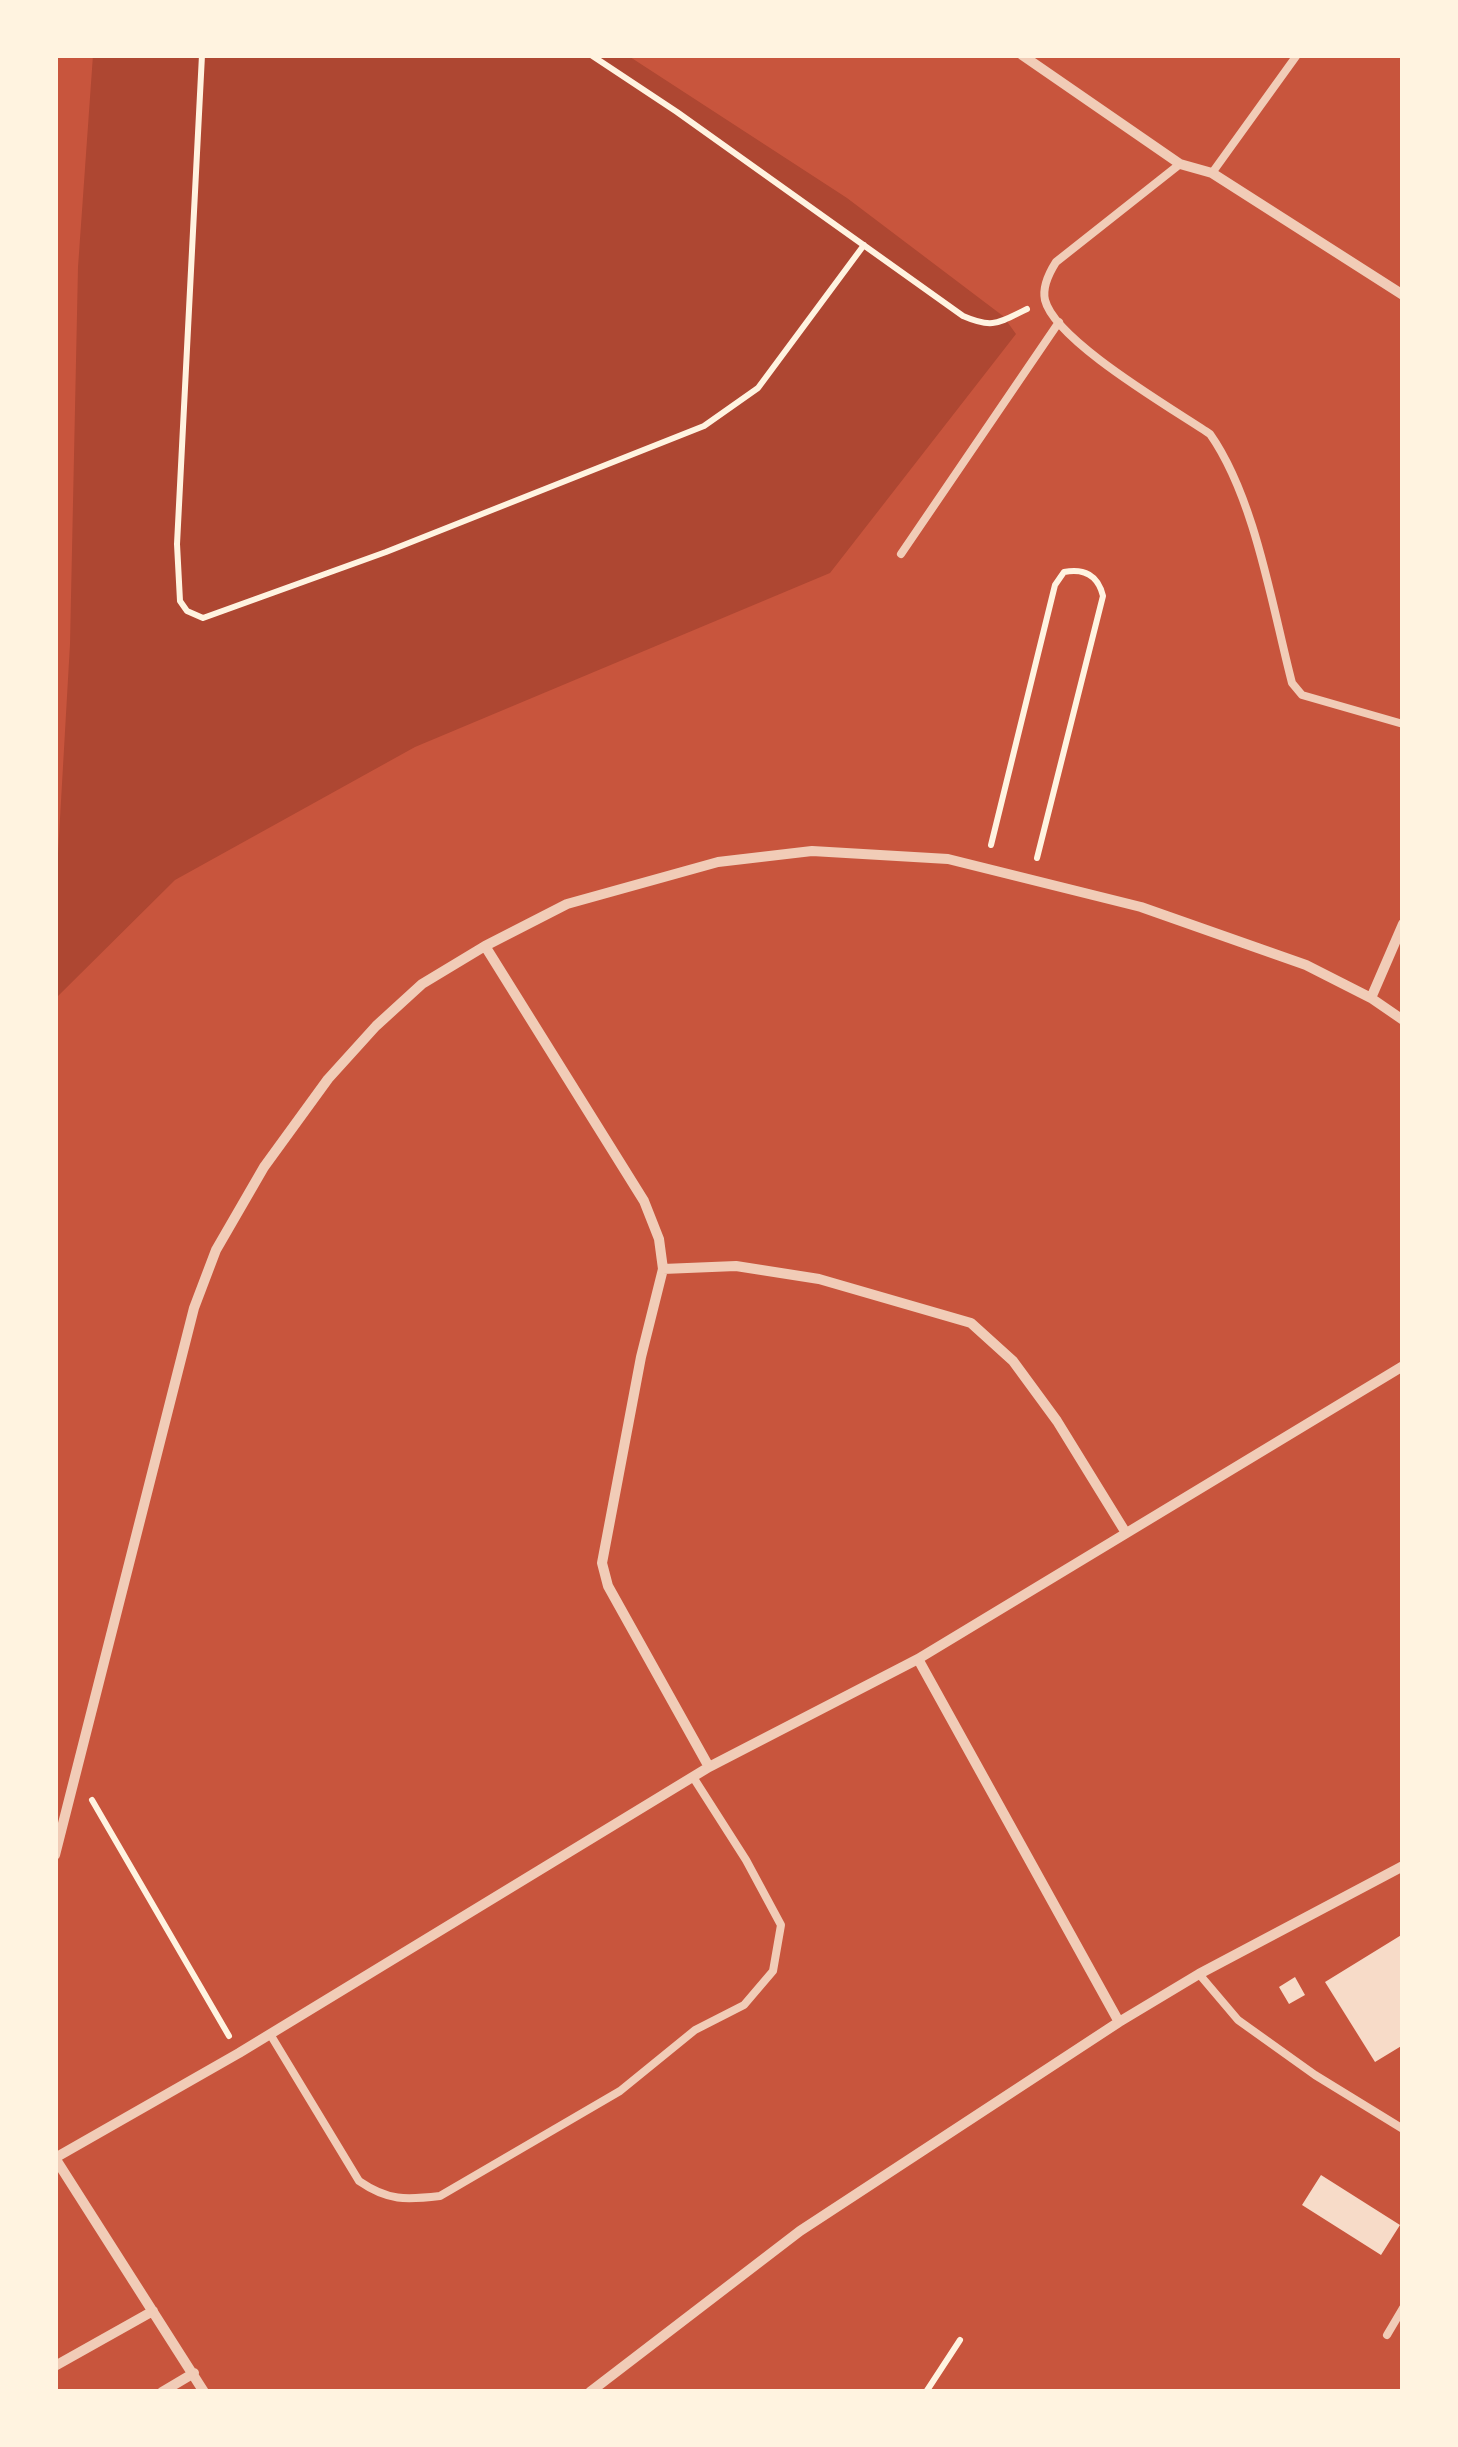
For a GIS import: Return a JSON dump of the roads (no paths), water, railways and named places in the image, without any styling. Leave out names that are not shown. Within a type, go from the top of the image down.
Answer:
[{"type":"street","points":[[1022,55],[1180,164],[1212,172],[1403,295]]},
{"type":"street","points":[[55,1855],[194,1308],[216,1250],[264,1167],[328,1079],[376,1026],[422,984],[567,904],[718,862],[812,851],[948,859],[1142,907],[1306,965],[1371,998],[1403,1020]]},
{"type":"street","points":[[1371,998],[1403,924]]},
{"type":"street","points":[[485,946],[644,1201],[659,1239],[663,1269],[641,1357],[602,1563],[608,1586],[709,1768]]},
{"type":"street","points":[[663,1269],[736,1266],[819,1279],[972,1323],[1014,1360],[1126,1533]]},
{"type":"street","points":[[204,2392],[55,2158],[239,2053],[693,1777],[918,1659],[1403,1366]]},
{"type":"street","points":[[918,1659],[1119,2022]]},
{"type":"street","points":[[590,2392],[800,2231],[1119,2022],[1199,1974],[1403,1866]]},
{"type":"street","points":[[55,2366],[154,2311]]},
{"type":"street","points":[[162,2392],[194,2373]]},
{"type":"lane","points":[[1212,172],[1297,55]]},
{"type":"lane","points":[[1180,164],[1056,262],[1048,276],[1045,300],[1058,322],[1086,350],[1210,434],[1224,454],[1241,491],[1292,682],[1302,695],[1403,724]]},
{"type":"lane","points":[[901,554],[1058,322]]},
{"type":"lane","points":[[270,2034],[360,2181],[380,2195],[412,2200],[440,2196],[620,2091],[695,2030],[744,2005],[773,1971],[779,1948],[781,1925],[746,1860],[693,1777]]},
{"type":"lane","points":[[1199,1974],[1238,2020],[1403,2129]]},
{"type":"lane","points":[[1386,2335],[1403,2308]]}]
